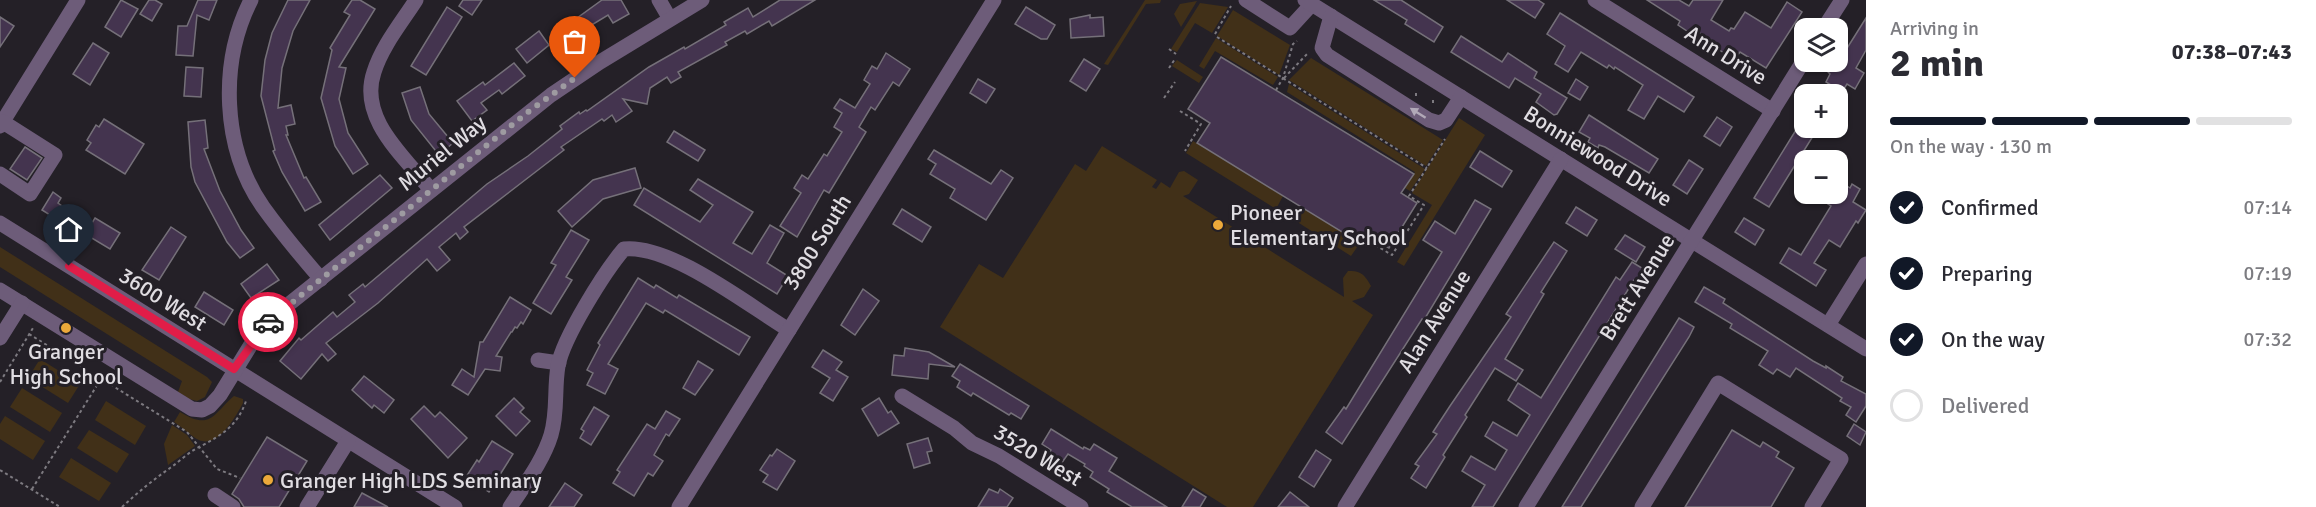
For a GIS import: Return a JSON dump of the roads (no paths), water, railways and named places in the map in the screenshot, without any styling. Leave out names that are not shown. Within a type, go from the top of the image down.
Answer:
[{"type":"street","points":[[0,174],[30,194],[55,155],[1,124],[78,0]]},
{"type":"street","points":[[251,0],[236,40],[231,71],[230,105],[235,142],[247,177],[263,207],[321,279]]},
{"type":"street","points":[[416,0],[377,64],[371,82],[371,102],[383,130],[431,190]]},
{"type":"street","points":[[659,0],[670,20]]},
{"type":"street","name":"Muriel Way","points":[[0,290],[192,409],[202,410],[210,406],[220,394],[234,369],[269,322],[321,279],[551,95],[600,62],[702,0]]},
{"type":"street","name":"3800 South","points":[[679,507],[994,0]]},
{"type":"street","name":"Ann Drive","points":[[1594,0],[1773,111]]},
{"type":"street","points":[[1830,18],[1842,0]]},
{"type":"street","points":[[1239,3],[1290,28],[1309,2]]},
{"type":"street","name":"Bonniewood Drive","points":[[1309,2],[1866,349]]},
{"type":"street","points":[[1331,16],[1322,48],[1327,55],[1429,120],[1439,123],[1446,120],[1461,97]]},
{"type":"street","name":"Brett Avenue","points":[[1526,507],[1797,72]]},
{"type":"street","name":"Alan Avenue","points":[[1345,507],[1561,159]]},
{"type":"street","name":"3600 West","points":[[0,223],[455,507]]},
{"type":"street","points":[[510,507],[540,460],[552,434],[559,363],[574,327],[624,249],[646,250],[680,263],[789,330]]},
{"type":"street","points":[[1828,326],[1866,264]]},
{"type":"street","points":[[0,339],[22,303]]},
{"type":"street","points":[[538,360],[559,363]]},
{"type":"street","points":[[1642,507],[1719,383],[1841,459],[1812,507]]},
{"type":"street","name":"3520 West","points":[[902,396],[954,428],[972,443],[999,456],[1081,507]]},
{"type":"street","points":[[307,507],[348,441]]},
{"type":"street","points":[[215,495],[233,507]]},
{"type":"place","name":"Pioneer Elementary School","points":[[1218,225]]},
{"type":"place","name":"Granger High School","points":[[66,328]]},
{"type":"place","name":"Granger High LDS Seminary","points":[[268,480]]}]
